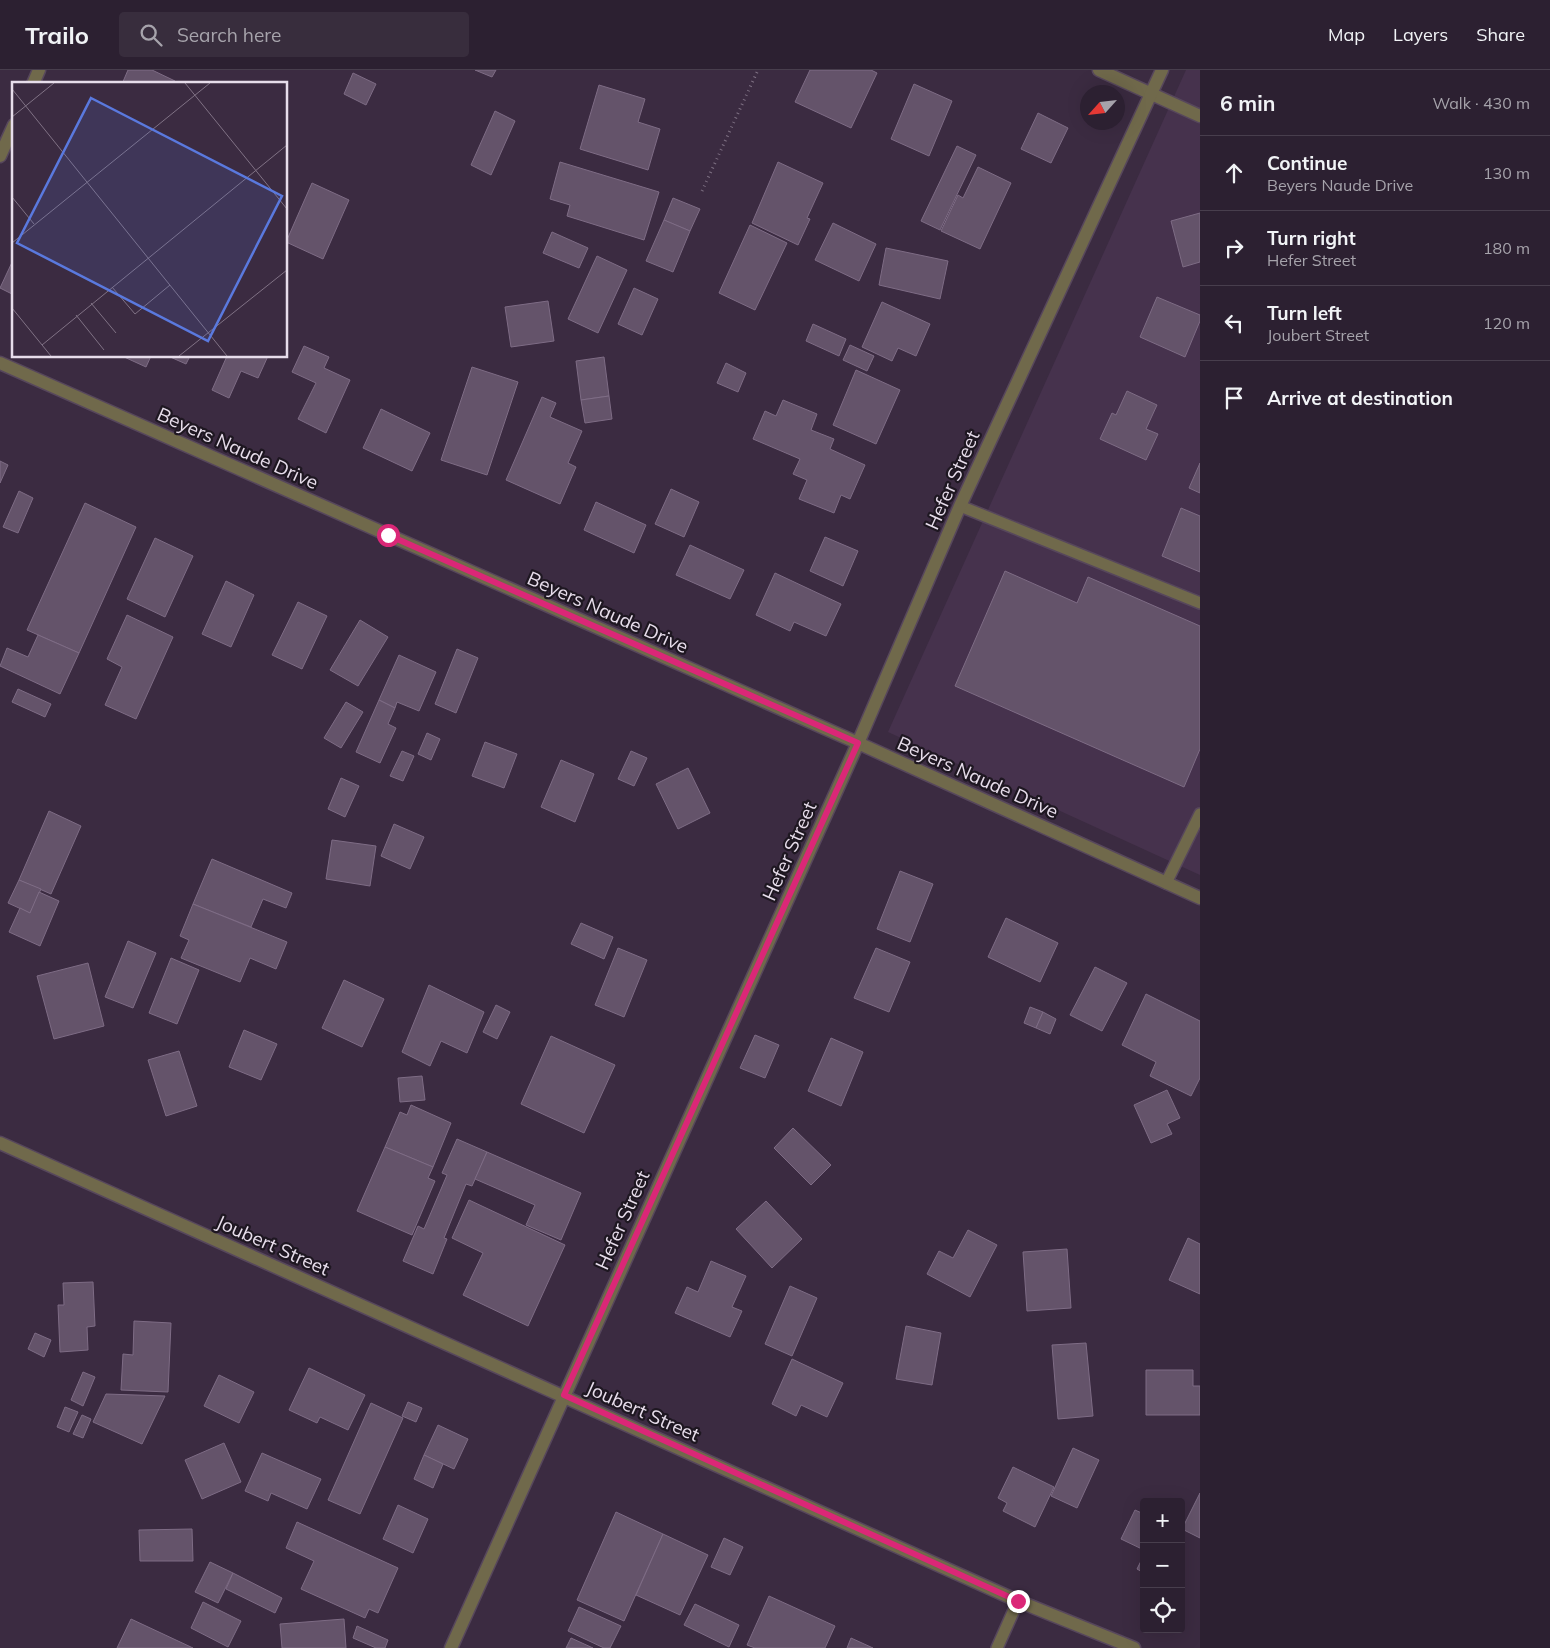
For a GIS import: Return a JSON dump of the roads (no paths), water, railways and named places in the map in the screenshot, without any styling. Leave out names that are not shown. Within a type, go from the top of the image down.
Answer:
[{"type":"street","points":[[34,82],[39,70]]},
{"type":"street","points":[[1099,70],[1200,116]]},
{"type":"street","name":"Hefer Street","points":[[451,1648],[858,743],[960,506],[1162,70]]},
{"type":"street","points":[[0,156],[12,129]]},
{"type":"street","name":"Beyers Naude Drive","points":[[0,363],[858,743],[1200,898]]},
{"type":"street","name":"Joubert Street","points":[[0,1143],[564,1395],[1018,1601],[1134,1648]]},
{"type":"lane","points":[[960,506],[1200,602]]},
{"type":"lane","points":[[1166,883],[1200,814]]},
{"type":"lane","points":[[997,1648],[1018,1601]]}]
